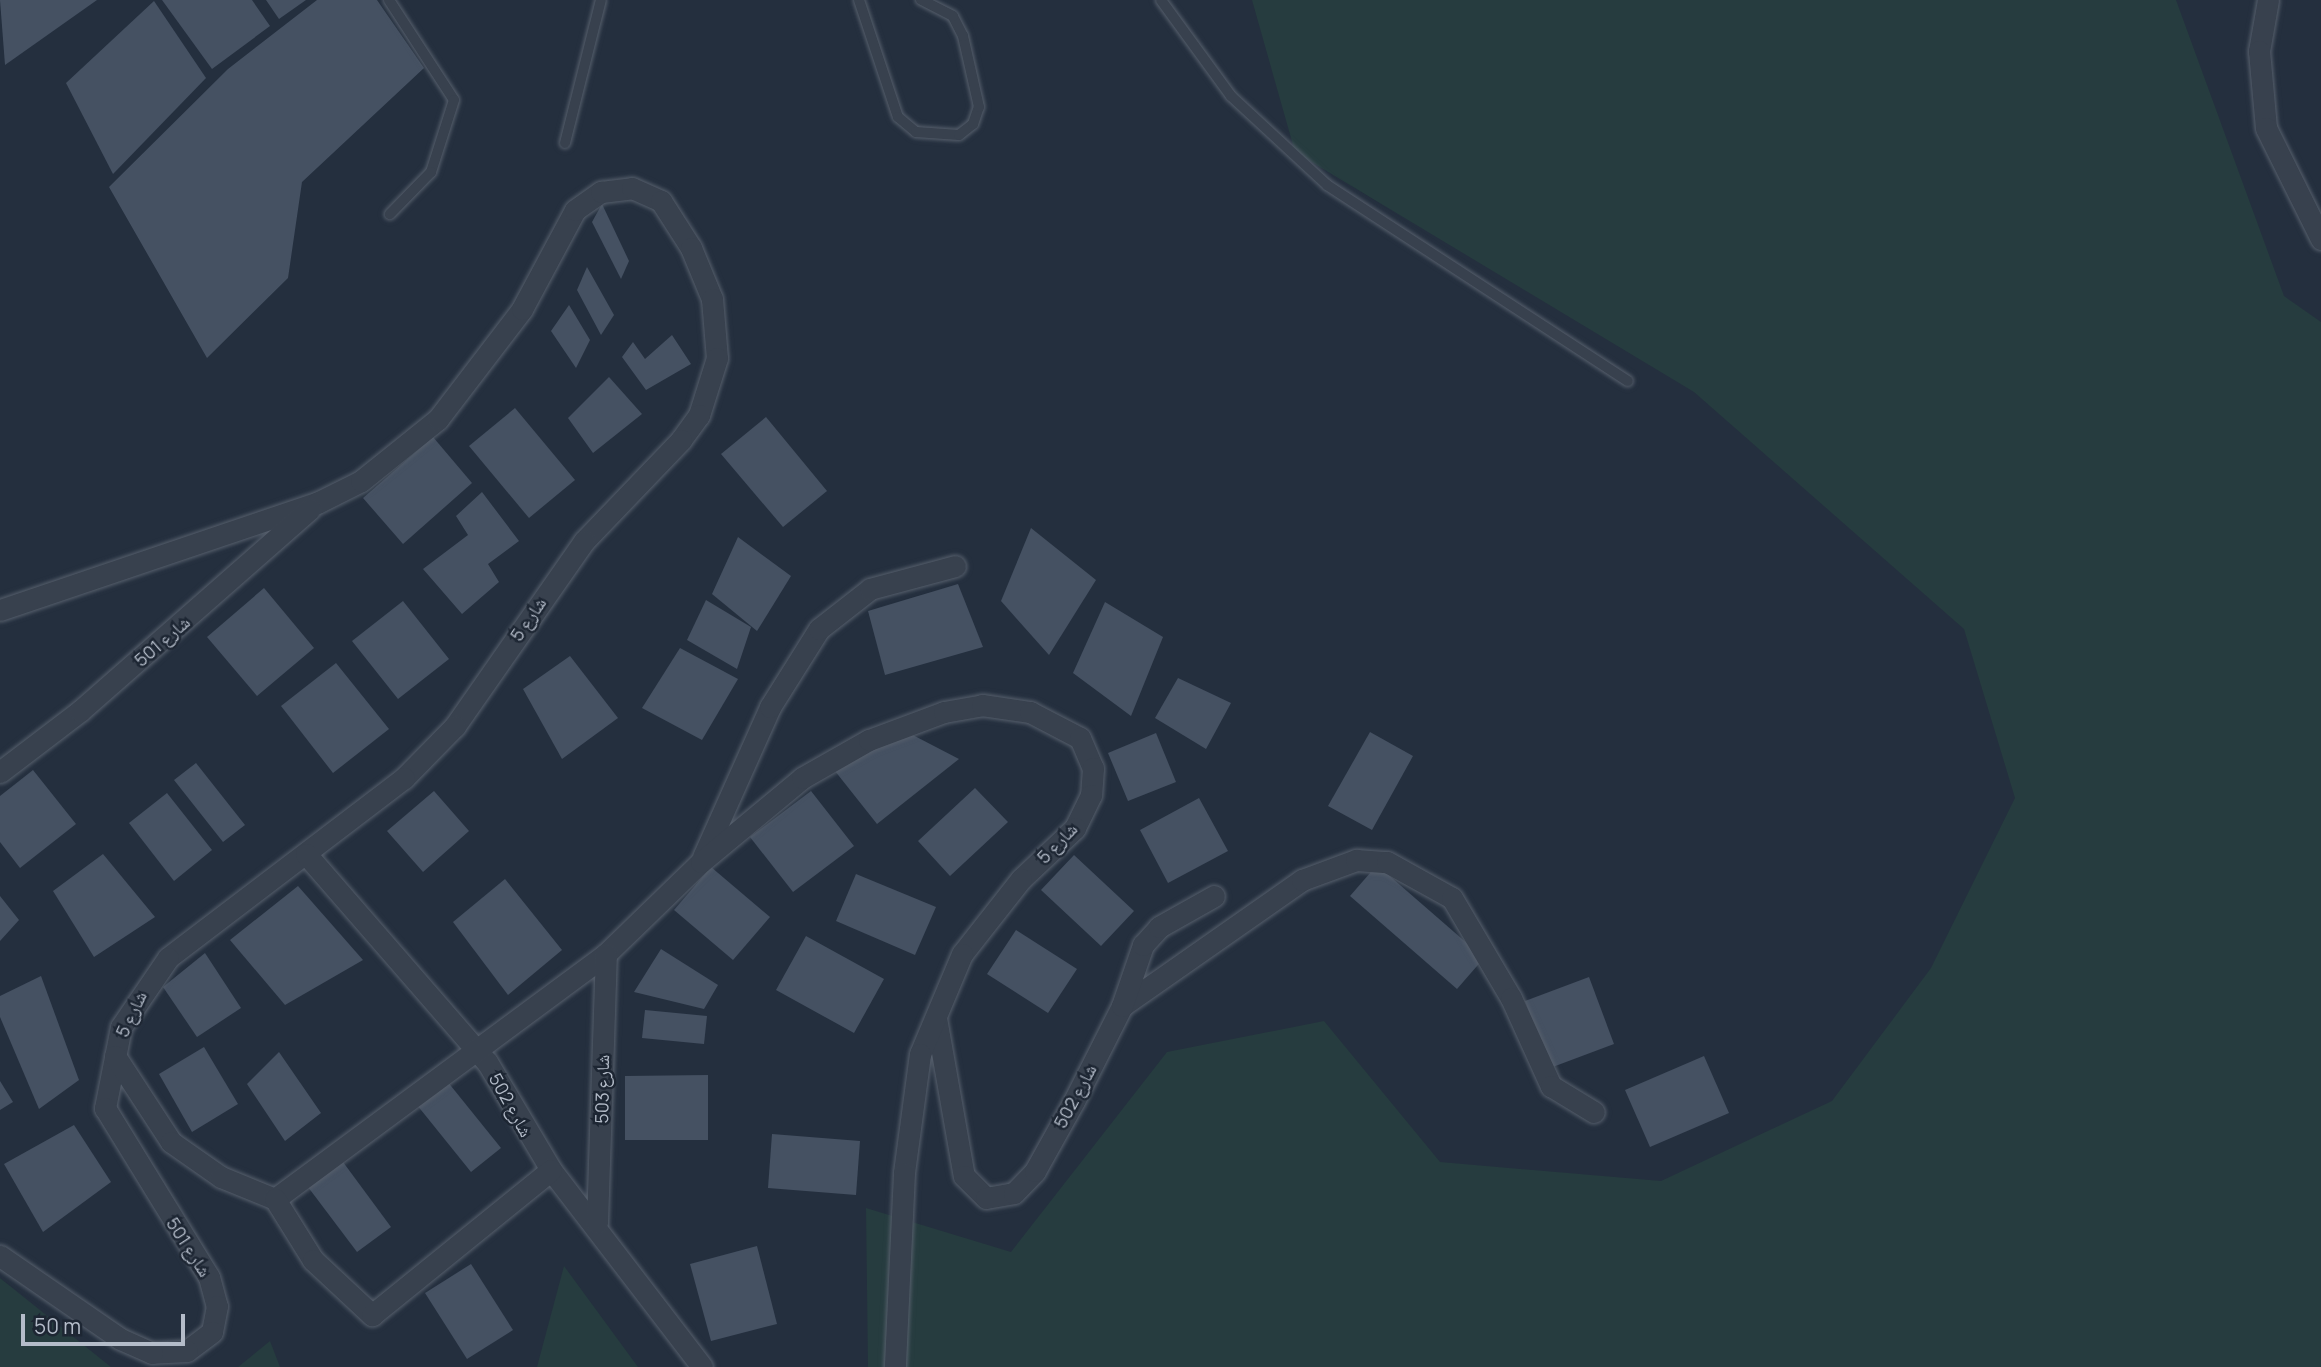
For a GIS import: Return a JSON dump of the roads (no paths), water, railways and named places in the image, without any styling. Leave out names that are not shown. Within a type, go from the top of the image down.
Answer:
[{"type":"street","points":[[2268,0],[2259,51],[2266,128],[2321,239]]},
{"type":"street","name":"شارع 5","points":[[0,610],[317,503],[361,481],[438,419],[522,309],[575,209],[601,191],[632,188],[661,201],[691,248],[718,328],[717,358],[699,415],[584,541],[455,726],[404,778],[168,958],[134,1000],[115,1056],[171,1142],[220,1177],[275,1199],[475,1047],[606,954],[701,862],[802,778],[906,723],[982,705],[1055,721],[1080,738],[1090,756],[1091,795],[1075,828],[1021,879],[962,954],[920,1054],[910,1104],[895,1367]]},
{"type":"street","name":"شارع 501","points":[[0,772],[91,702],[317,503]]},
{"type":"street","points":[[701,862],[770,707],[819,629],[870,590],[955,566]]},
{"type":"street","name":"شارع 502","points":[[306,854],[475,1047],[551,1170],[597,1223],[702,1367]]},
{"type":"street","points":[[1122,1006],[1303,880],[1356,860],[1387,862],[1452,898],[1511,998],[1551,1086],[1594,1112]]},
{"type":"street","name":"شارع 502","points":[[936,1018],[964,1176],[977,1195],[1001,1197],[1035,1171],[1122,1006],[1143,945],[1159,927],[1214,896]]},
{"type":"street","name":"شارع 503","points":[[597,1223],[606,954]]},
{"type":"street","name":"شارع 501","points":[[0,1256],[119,1338],[152,1353],[187,1351],[212,1332],[217,1306],[209,1277],[109,1120],[103,1095],[115,1056]]},
{"type":"street","points":[[275,1199],[313,1260],[372,1315],[551,1170]]},
{"type":"lane","points":[[389,0],[454,100],[431,172],[390,214]]},
{"type":"lane","points":[[565,143],[601,0]]},
{"type":"lane","points":[[859,0],[898,117],[916,132],[959,135],[979,107],[963,36],[953,16],[921,0]]},
{"type":"lane","points":[[1161,0],[1231,96],[1327,185],[1628,381]]}]
